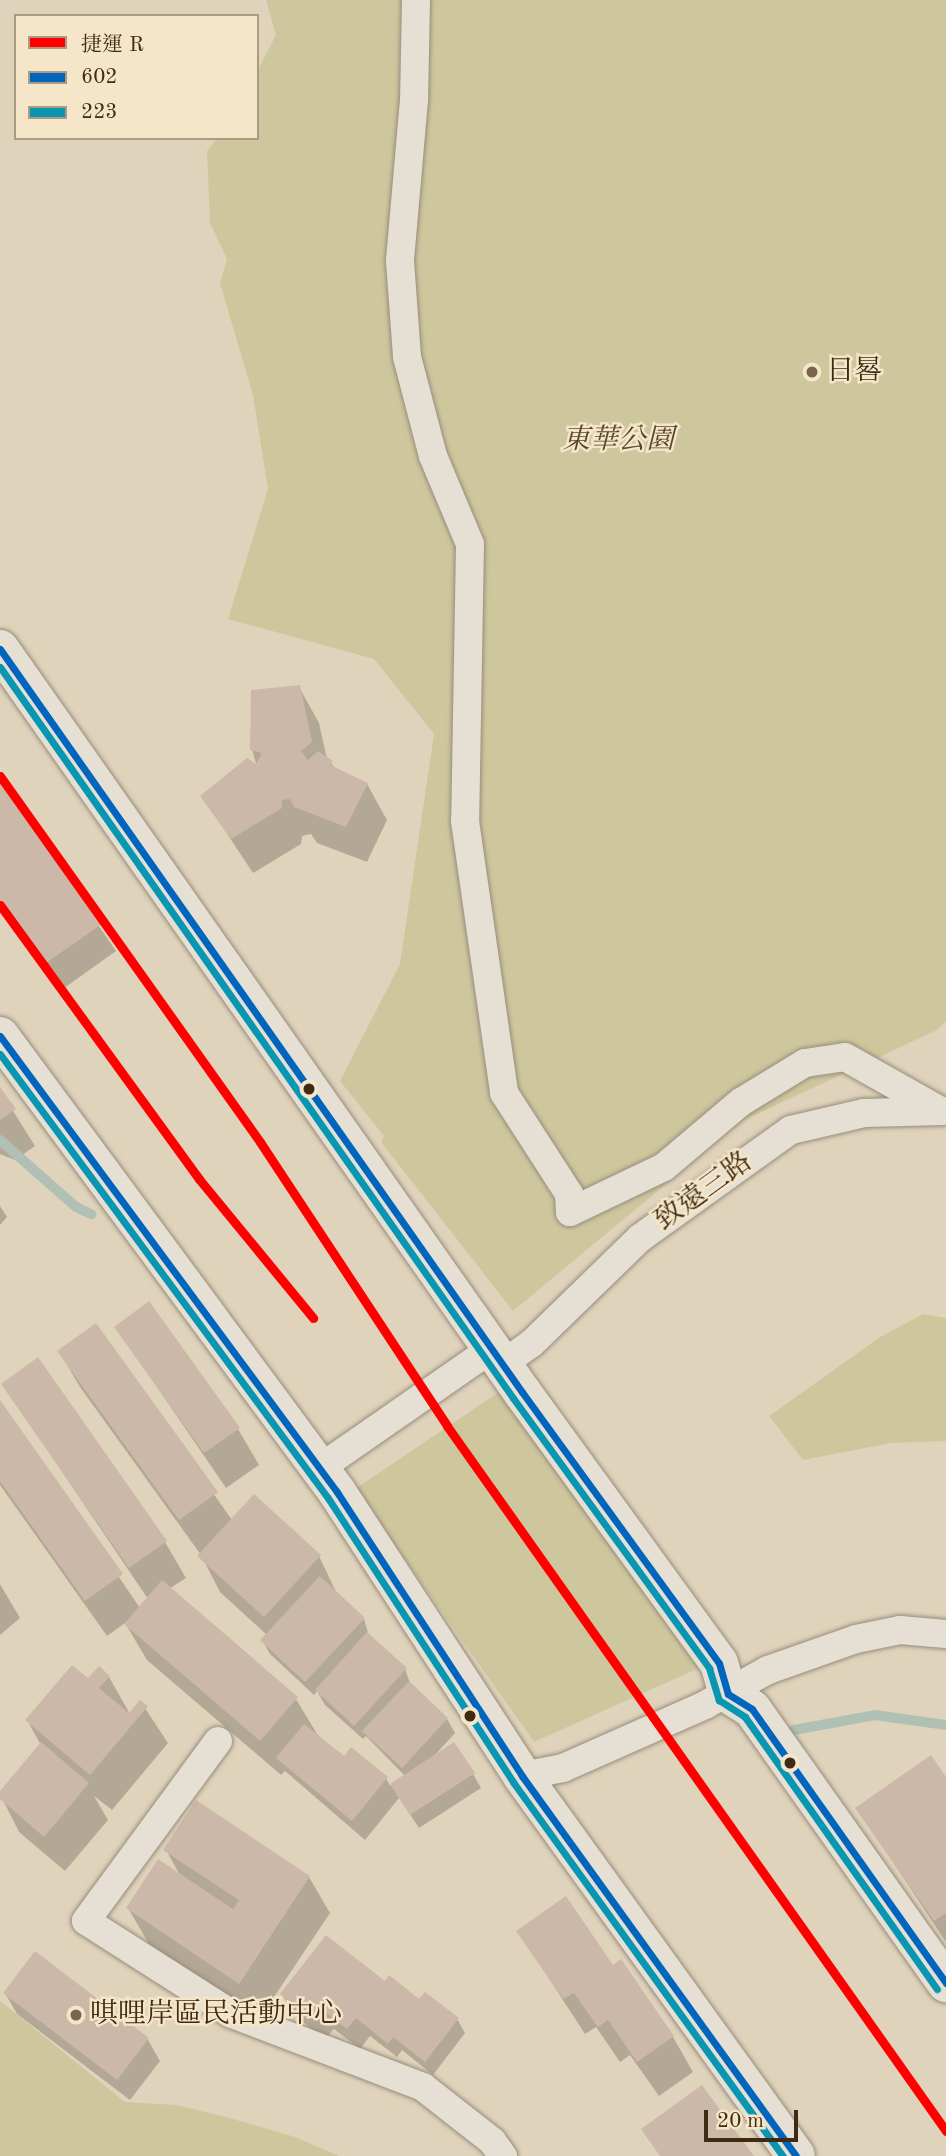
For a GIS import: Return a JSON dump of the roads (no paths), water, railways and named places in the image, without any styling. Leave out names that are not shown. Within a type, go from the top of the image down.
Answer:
[{"type":"street","points":[[416,0],[414,100],[400,261],[407,357],[433,456],[470,544],[465,821],[504,1093],[569,1194],[569,1212],[664,1167],[741,1102],[805,1063],[845,1057],[943,1111]]},
{"type":"street","points":[[0,649],[497,1357],[719,1663],[728,1694],[752,1709],[946,1983]]},
{"type":"street","points":[[0,1036],[320,1468],[522,1776],[796,2156]]},
{"type":"street","name":"致遠三路","points":[[320,1468],[497,1357],[531,1344],[640,1238],[790,1130],[864,1113],[943,1111]]},
{"type":"street","points":[[522,1776],[563,1768],[728,1694],[768,1670],[856,1639],[900,1630],[946,1634]]},
{"type":"street","points":[[218,1741],[86,1921],[232,2014],[423,2087],[492,2141],[503,2156]]},
{"type":"waterway","points":[[0,1140],[76,1207],[91,1214]]},
{"type":"waterway","points":[[794,1730],[875,1715],[946,1725]]},
{"type":"metro line","name":"R","points":[[0,776],[260,1142],[447,1426],[946,2131]]},
{"type":"metro line","name":"R","points":[[0,905],[199,1179],[313,1318]]},
{"type":"place","name":"日晷","points":[[812,372]]},
{"type":"place","name":"唭哩岸區民活動中心","points":[[76,2015]]},
{"type":"park label","name":"東華公園","points":[[618,441]]}]
